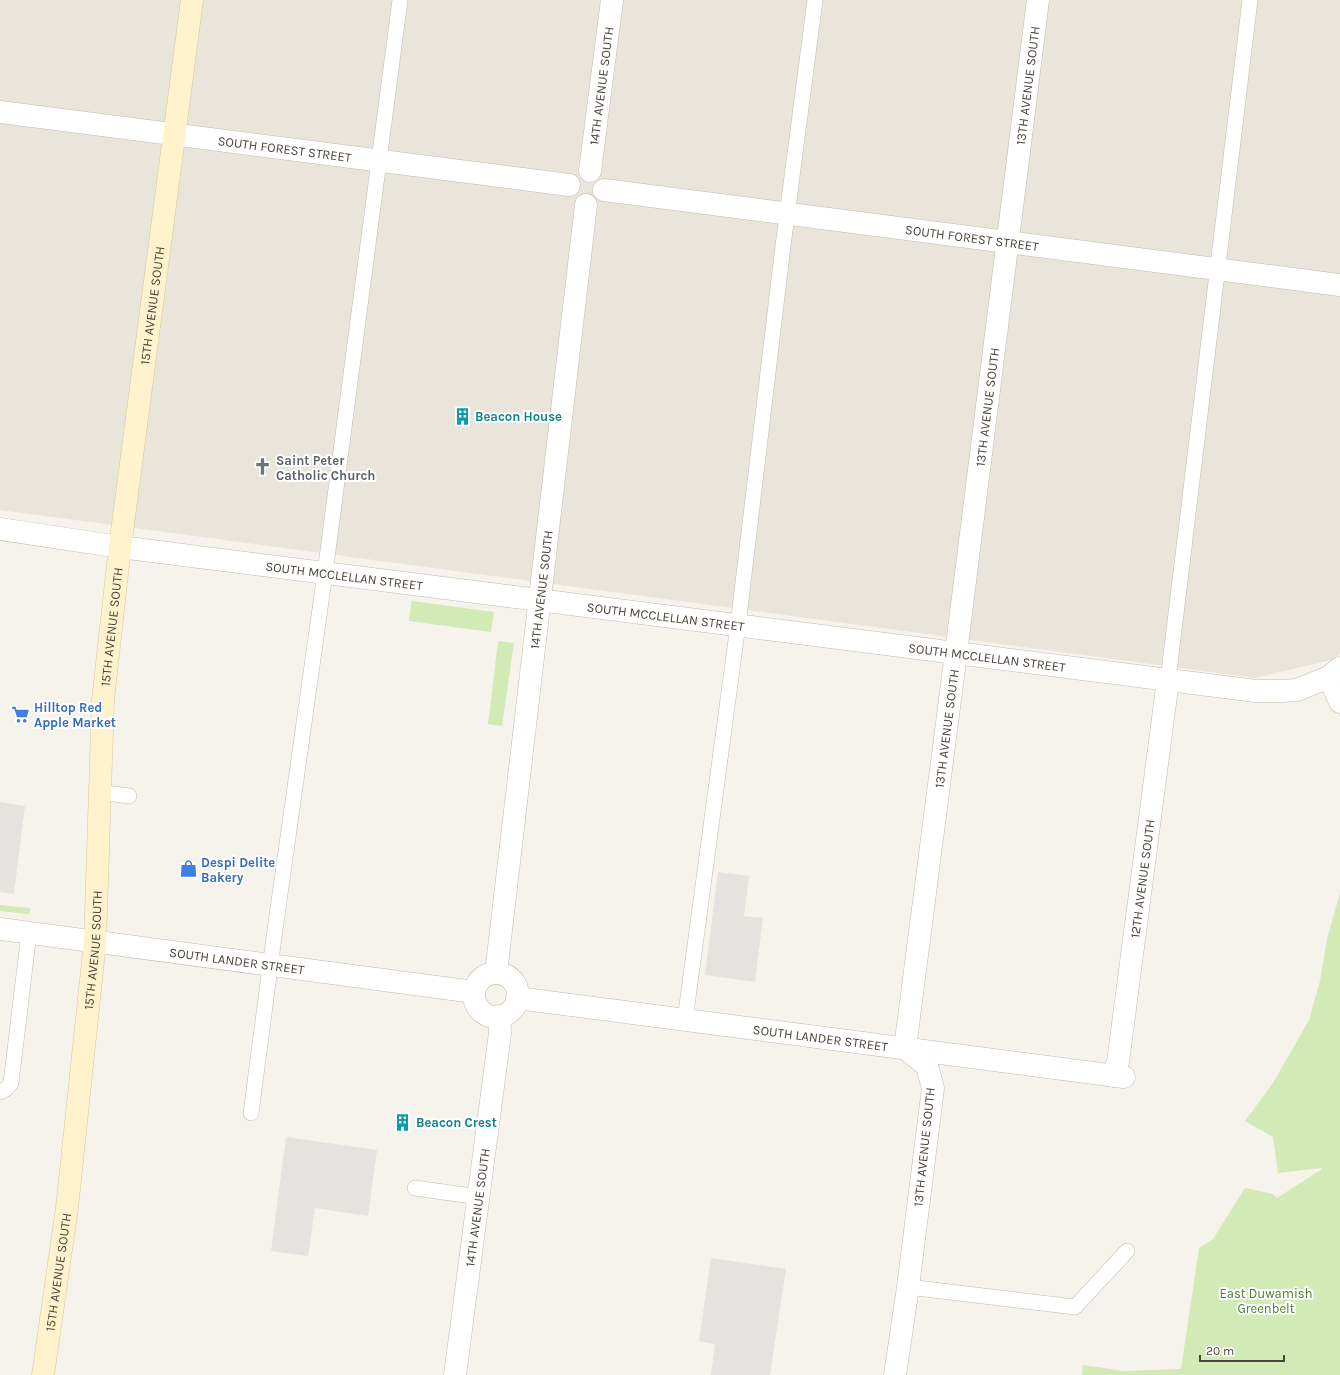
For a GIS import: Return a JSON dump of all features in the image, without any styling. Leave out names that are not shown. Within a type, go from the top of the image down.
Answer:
[{"type":"main road","name":"15TH AVENUE SOUTH","points":[[43,1375],[67,1208],[95,942],[103,700],[120,546],[192,0]]},
{"type":"street","name":"14TH AVENUE SOUTH","points":[[590,171],[612,0]]},
{"type":"street","name":"13TH AVENUE SOUTH","points":[[895,1375],[908,1287],[933,1088],[927,1066],[905,1048],[1038,0]]},
{"type":"street","name":"SOUTH FOREST STREET","points":[[0,112],[569,185]]},
{"type":"street","points":[[590,171],[596,173],[601,178],[604,184],[604,190],[598,201],[586,205],[575,201],[569,191],[569,185],[571,180],[579,172],[590,171]]},
{"type":"street","name":"SOUTH FOREST STREET","points":[[604,190],[1340,285]]},
{"type":"street","name":"14TH AVENUE SOUTH","points":[[496,973],[586,205]]},
{"type":"street","name":"SOUTH MCCLELLAN STREET","points":[[0,529],[120,546],[1256,691],[1297,690],[1334,672]]},
{"type":"street","points":[[1334,672],[1340,702]]},
{"type":"street","name":"12TH AVENUE SOUTH","points":[[1118,1077],[1118,1062],[1168,680]]},
{"type":"street","name":"SOUTH LANDER STREET","points":[[0,929],[474,992]]},
{"type":"street","points":[[490,973],[496,973],[507,975],[513,981],[517,989],[517,998],[514,1006],[509,1012],[499,1016],[493,1016],[484,1013],[478,1008],[474,1000],[474,992],[482,977],[490,973]]},
{"type":"street","name":"SOUTH LANDER STREET","points":[[517,998],[1118,1077]]},
{"type":"street","name":"14TH AVENUE SOUTH","points":[[455,1375],[500,1033],[499,1016]]},
{"type":"lane","points":[[252,1113],[400,0]]},
{"type":"lane","points":[[686,1020],[738,625],[787,214],[815,0]]},
{"type":"lane","points":[[1168,680],[1250,0]]},
{"type":"lane","points":[[99,792],[128,796]]},
{"type":"lane","points":[[0,1092],[6,1089],[11,1083],[30,933]]},
{"type":"lane","points":[[415,1188],[478,1196]]},
{"type":"lane","points":[[908,1287],[1075,1307],[1127,1251]]},
{"type":"shaded area","points":[[0,0],[1340,0],[1340,653],[1335,659],[1255,678],[0,510]]},
{"type":"shaded area","points":[[0,802],[25,806],[14,894],[0,892]]},
{"type":"shaded area","points":[[718,872],[749,876],[744,916],[763,918],[755,982],[705,975]]},
{"type":"shaded area","points":[[286,1137],[377,1150],[368,1216],[315,1208],[308,1256],[271,1251]]},
{"type":"shaded area","points":[[711,1258],[786,1269],[770,1375],[711,1375],[715,1344],[699,1341]]},
{"type":"green space","points":[[412,601],[494,612],[491,632],[409,621]]},
{"type":"green space","points":[[499,641],[514,643],[502,726],[488,724]]},
{"type":"green space","name":"East Duwamish Greenbelt","points":[[1340,893],[1340,1375],[1082,1375],[1083,1365],[1124,1371],[1181,1369],[1199,1248],[1213,1239],[1245,1188],[1273,1194],[1277,1198],[1322,1169],[1278,1173],[1273,1137],[1245,1121],[1273,1083],[1309,1020],[1320,981],[1327,939]]},
{"type":"green space","points":[[0,905],[30,908],[30,912],[25,914],[0,911]]},
{"type":"place","name":"Beacon House","points":[[462,416]]},
{"type":"place","name":"Saint Peter Catholic Church","points":[[263,467]]},
{"type":"place","name":"Hilltop Red Apple Market","points":[[21,714]]},
{"type":"place","name":"Despi Delite Bakery","points":[[188,869]]},
{"type":"place","name":"Beacon Crest","points":[[403,1122]]}]
